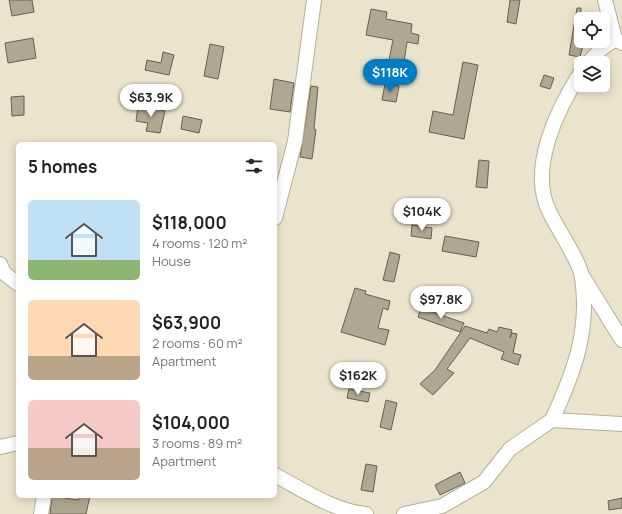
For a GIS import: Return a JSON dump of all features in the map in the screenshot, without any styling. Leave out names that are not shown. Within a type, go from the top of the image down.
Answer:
[{"type":"street","points":[[277,210],[295,141],[314,0]]},
{"type":"street","points":[[594,56],[601,49],[618,41],[605,0]]},
{"type":"street","points":[[574,83],[564,98],[543,158],[542,184],[548,210],[569,246],[582,275],[622,340]]},
{"type":"street","points":[[0,264],[4,273],[16,282]]},
{"type":"street","points":[[404,514],[442,506],[484,482],[510,449],[552,420],[576,365],[582,334],[584,300],[582,275]]},
{"type":"street","points":[[552,420],[622,424]]},
{"type":"street","points":[[0,447],[16,443]]},
{"type":"street","points":[[277,476],[326,508],[366,514]]},
{"type":"street","points":[[41,514],[44,498]]},
{"type":"building","points":[[9,0],[32,0],[34,12],[12,16]]},
{"type":"building","points":[[510,0],[520,0],[516,24],[507,22]]},
{"type":"building","points":[[577,8],[581,8],[581,12],[576,12]]},
{"type":"building","points":[[371,9],[387,12],[386,19],[412,24],[411,33],[419,35],[418,44],[407,42],[404,62],[389,60],[393,40],[366,35]]},
{"type":"building","points":[[574,26],[574,48],[582,48],[580,56],[569,55]]},
{"type":"building","points":[[33,38],[36,58],[8,63],[5,43]]},
{"type":"building","points":[[210,44],[224,47],[218,79],[204,76]]},
{"type":"building","points":[[163,52],[174,55],[169,75],[145,70],[147,60],[161,63]]},
{"type":"building","points":[[463,62],[478,65],[464,139],[429,132],[433,111],[453,115]]},
{"type":"building","points":[[544,75],[554,78],[550,89],[540,86]]},
{"type":"building","points":[[274,79],[294,83],[290,112],[270,109]]},
{"type":"building","points":[[385,84],[399,86],[396,102],[382,100]]},
{"type":"building","points":[[311,86],[318,87],[314,129],[316,130],[312,159],[300,157]]},
{"type":"building","points":[[24,96],[24,115],[12,116],[11,97]]},
{"type":"building","points":[[138,106],[165,111],[160,133],[146,131],[148,123],[136,121]]},
{"type":"building","points":[[183,116],[202,120],[199,133],[181,129]]},
{"type":"building","points":[[479,160],[489,161],[487,188],[476,187]]},
{"type":"building","points":[[412,225],[432,228],[431,239],[411,236]]},
{"type":"building","points":[[445,236],[479,242],[476,257],[442,251]]},
{"type":"building","points":[[390,252],[400,255],[394,282],[383,280]]},
{"type":"building","points":[[355,288],[366,291],[365,294],[390,301],[388,310],[383,308],[378,328],[389,330],[385,345],[341,332]]},
{"type":"building","points":[[421,308],[464,323],[460,332],[418,317]]},
{"type":"building","points":[[465,326],[487,333],[489,329],[497,332],[499,327],[512,330],[510,338],[512,333],[517,334],[513,353],[521,355],[518,365],[501,359],[504,352],[470,338],[447,369],[454,373],[433,395],[420,384],[435,370]]},
{"type":"building","points":[[349,389],[370,393],[368,402],[347,398]]},
{"type":"building","points":[[386,400],[397,403],[391,430],[380,427]]},
{"type":"building","points":[[366,464],[377,466],[373,492],[361,490]]},
{"type":"building","points":[[460,472],[465,483],[440,495],[435,485]]},
{"type":"building","points":[[52,498],[78,500],[78,498],[90,498],[86,514],[50,514]]},
{"type":"building","points":[[622,498],[622,508],[609,510],[608,501]]}]
